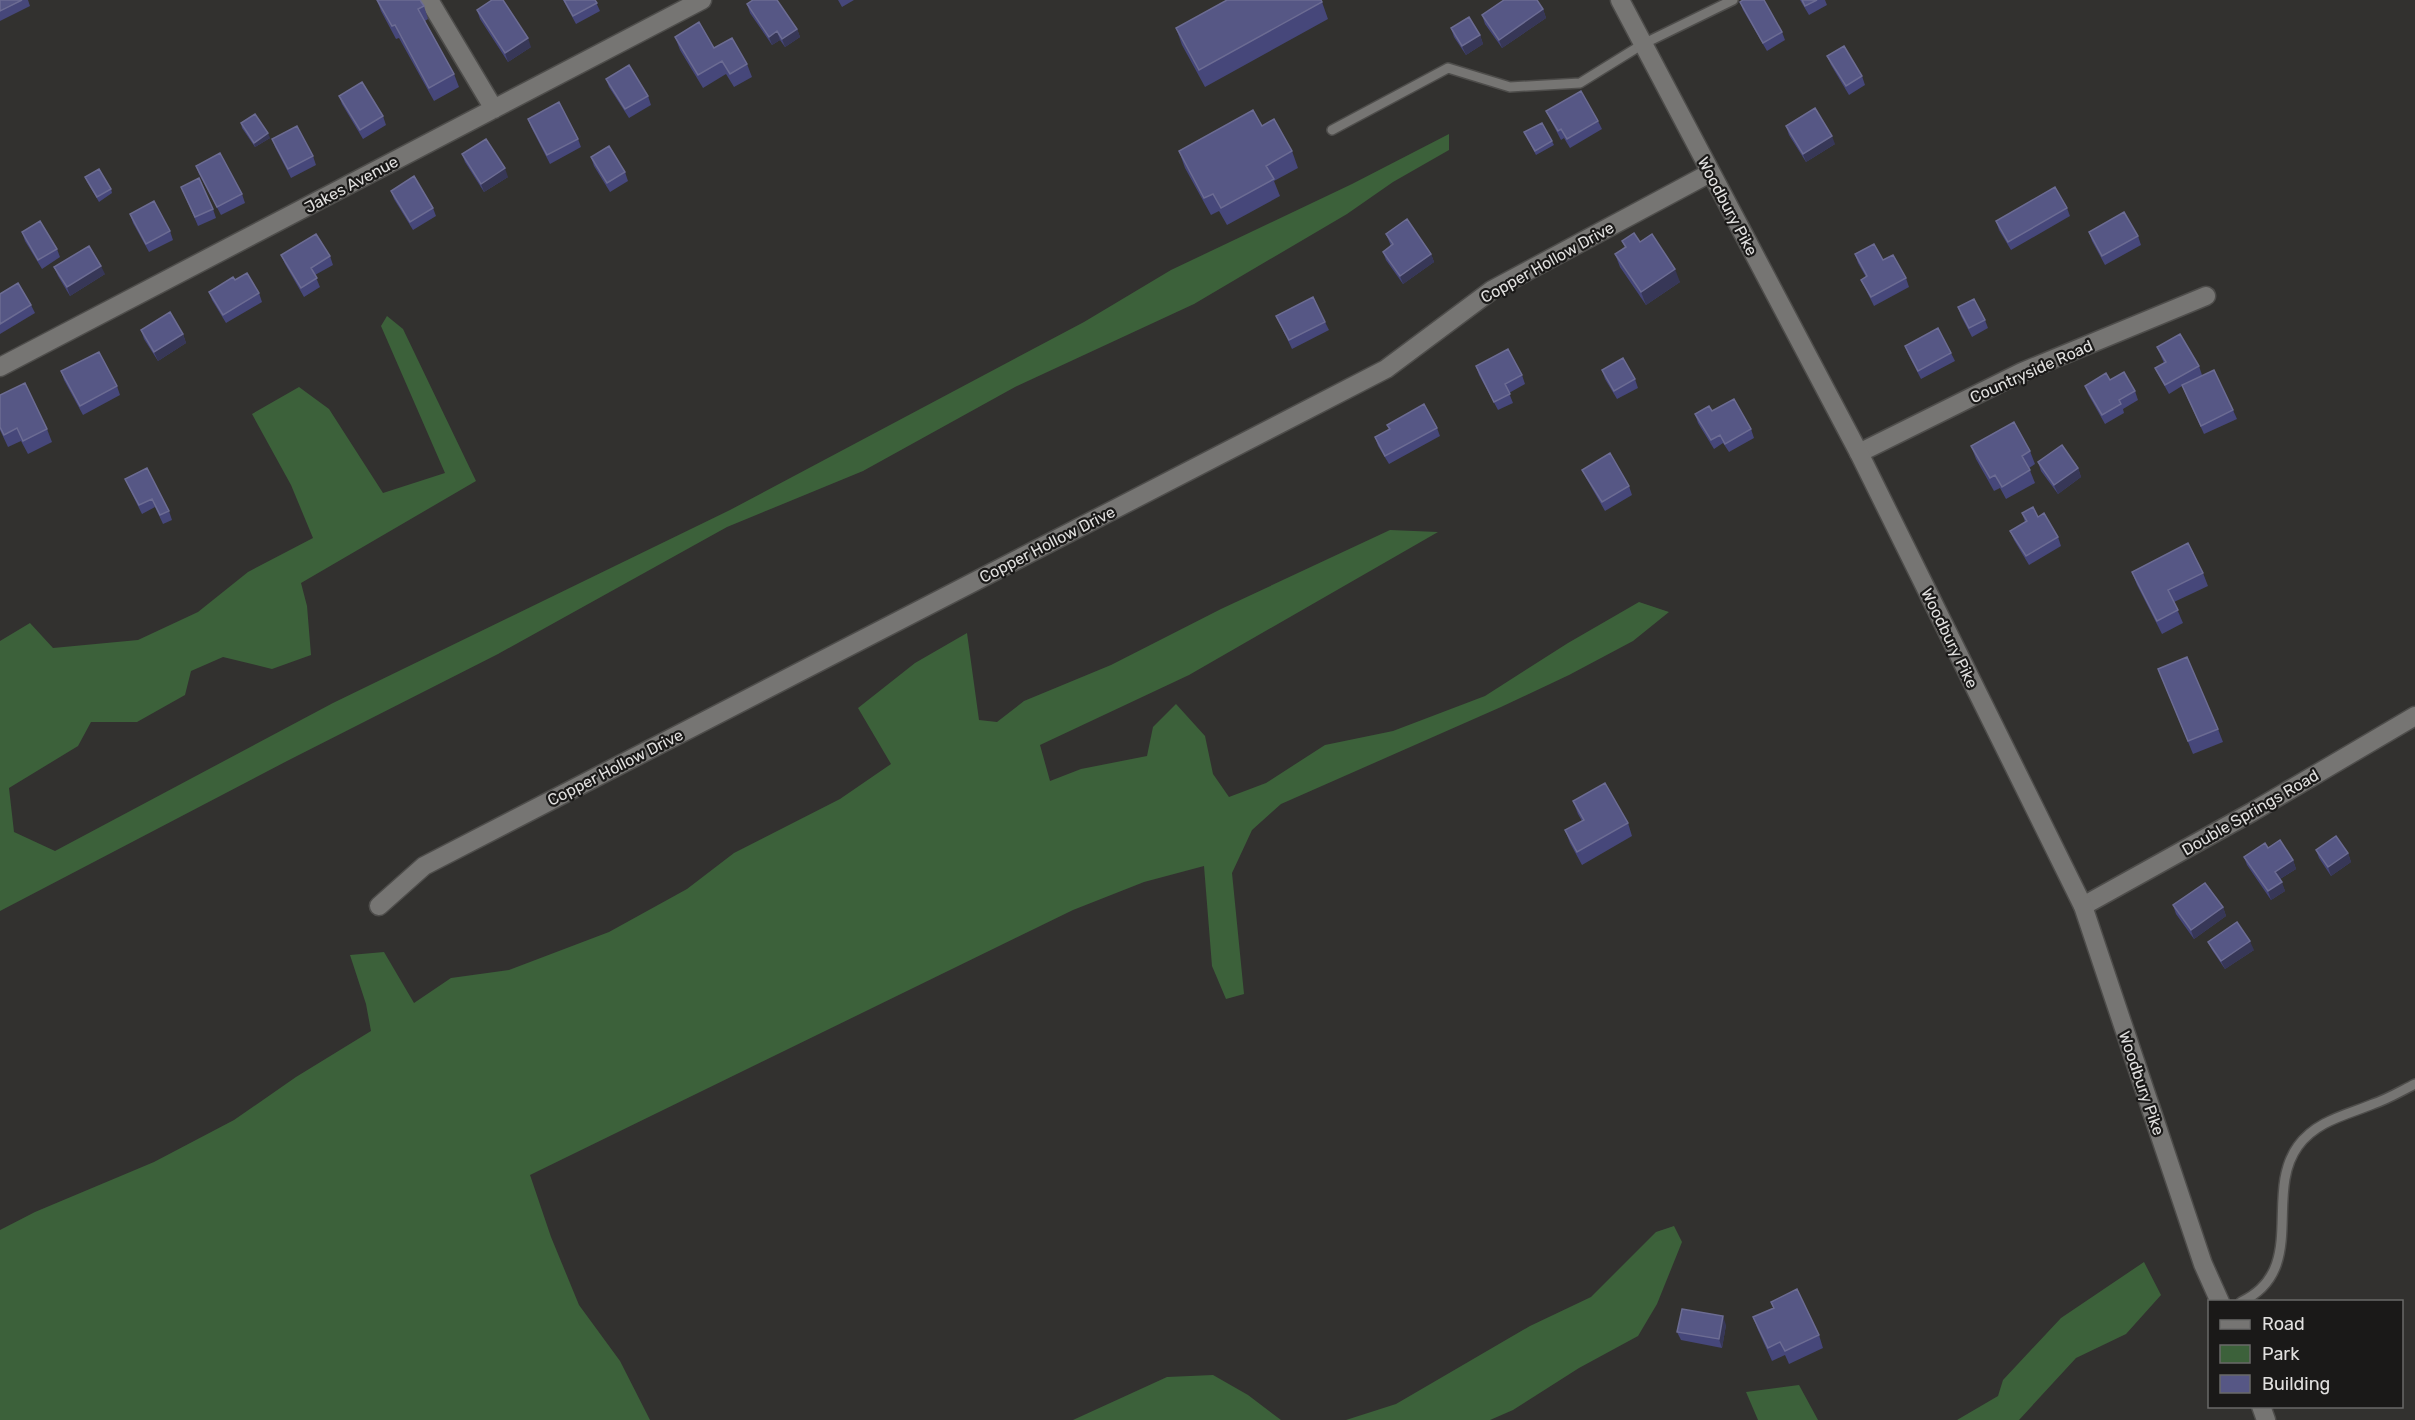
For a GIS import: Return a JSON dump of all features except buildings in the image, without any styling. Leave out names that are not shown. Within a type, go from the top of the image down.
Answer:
[{"type":"street","points":[[429,0],[494,109]]},
{"type":"street","name":"Jakes Avenue","points":[[0,368],[702,0]]},
{"type":"street","name":"Woodbury Pike","points":[[1620,0],[1859,453],[2083,906],[2203,1264],[2219,1300]]},
{"type":"street","name":"Copper Hollow Drive","points":[[379,906],[424,866],[1386,369],[1492,290],[1710,173]]},
{"type":"street","name":"Countryside Road","points":[[1859,453],[2022,372],[2206,296]]},
{"type":"street","name":"Double Springs Road","points":[[2083,906],[2252,812],[2415,716]]},
{"type":"lane","points":[[1332,130],[1448,68],[1510,87],[1580,83],[1643,44],[1733,0]]},
{"type":"lane","points":[[2245,1300],[2267,1282],[2279,1259],[2283,1237],[2283,1180],[2288,1162],[2299,1145],[2313,1130],[2332,1119],[2375,1104],[2415,1084]]},
{"type":"green space","points":[[1449,134],[1449,150],[1393,182],[1347,214],[1194,304],[1015,387],[863,471],[727,527],[498,654],[0,911],[0,641],[30,623],[53,648],[138,640],[198,612],[248,572],[313,538],[291,485],[252,414],[299,387],[329,409],[383,493],[445,473],[381,326],[387,316],[403,329],[476,481],[301,583],[307,606],[311,655],[272,669],[223,657],[191,671],[185,695],[137,722],[91,722],[78,746],[9,788],[14,832],[55,851],[333,703],[730,510],[1084,322],[1171,270],[1352,184]]},
{"type":"green space","points":[[1390,530],[1438,532],[1189,675],[1040,745],[1050,781],[1081,769],[1147,756],[1153,727],[1176,704],[1205,736],[1213,774],[1229,797],[1266,783],[1325,745],[1393,731],[1485,696],[1568,643],[1639,602],[1669,612],[1633,641],[1569,675],[1281,804],[1252,830],[1232,873],[1244,994],[1226,999],[1212,966],[1204,866],[1144,882],[1073,910],[530,1175],[551,1237],[579,1305],[620,1361],[650,1420],[0,1420],[0,1230],[35,1212],[154,1162],[234,1120],[296,1077],[371,1031],[366,1004],[350,955],[384,952],[414,1003],[451,978],[509,970],[609,932],[687,889],[734,853],[840,799],[891,764],[858,708],[915,663],[967,633],[979,720],[997,722],[1024,701],[1111,665],[1221,609]]},
{"type":"green space","points":[[1674,1226],[1682,1242],[1657,1304],[1638,1336],[1579,1368],[1513,1410],[1490,1420],[1346,1420],[1396,1404],[1530,1326],[1591,1297],[1656,1232]]},
{"type":"green space","points":[[2144,1262],[2161,1295],[2126,1334],[2076,1358],[2019,1420],[1957,1420],[1998,1396],[2003,1380],[2061,1318]]},
{"type":"green space","points":[[1213,1375],[1248,1395],[1281,1420],[1073,1420],[1167,1377]]},
{"type":"green space","points":[[1799,1385],[1818,1420],[1758,1420],[1746,1392]]}]
